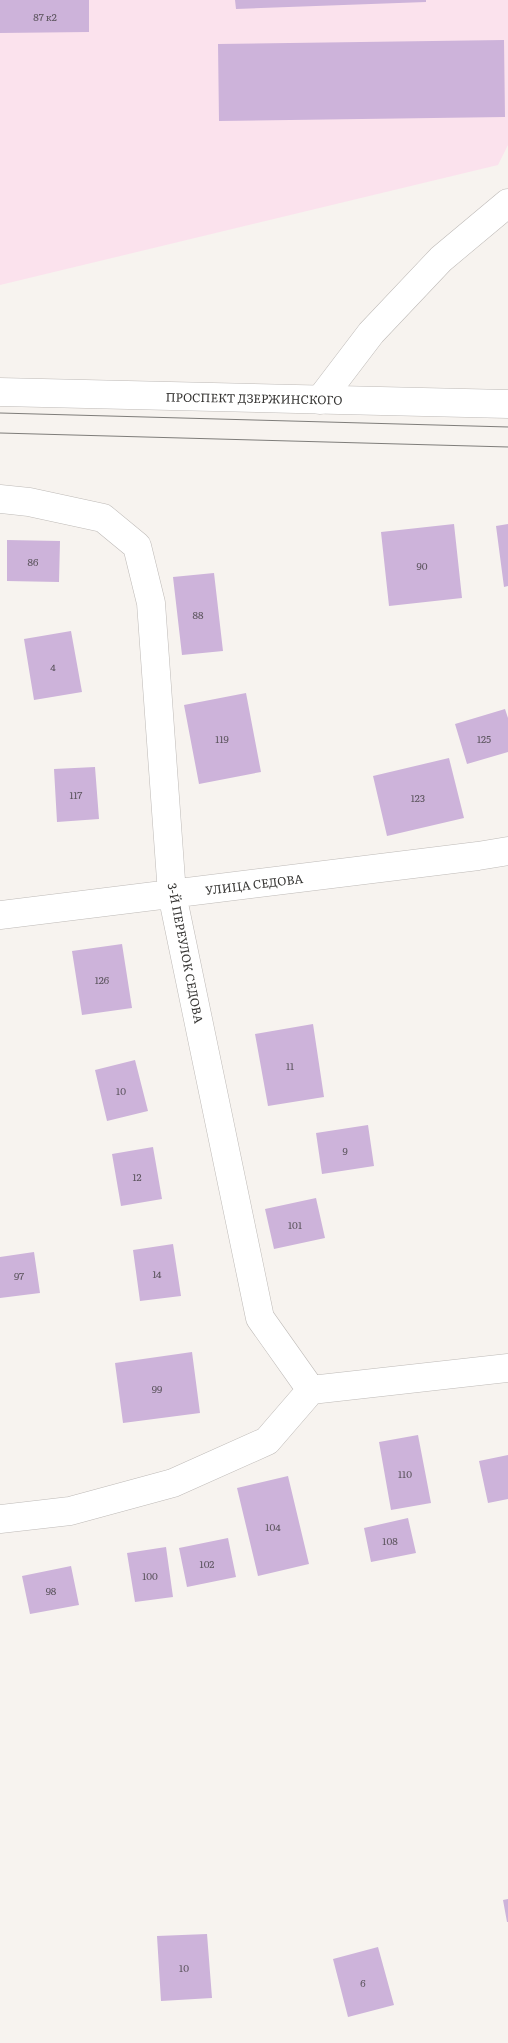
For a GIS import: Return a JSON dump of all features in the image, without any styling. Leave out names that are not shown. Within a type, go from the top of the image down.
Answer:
[{"type":"street","points":[[320,400],[377,326],[441,259],[508,203]]},
{"type":"street","name":"ПРОСПЕКТ ДЗЕРЖИНСКОГО","points":[[0,392],[508,404]]},
{"type":"street","name":"3-Й ПЕРЕУЛОК СЕДОВА","points":[[0,499],[29,502],[103,518],[137,546],[151,603],[172,894],[260,1318],[311,1390]]},
{"type":"street","name":"УЛИЦА СЕДОВА","points":[[0,915],[508,851]]},
{"type":"street","points":[[0,1519],[70,1511],[172,1483],[267,1441],[311,1390],[508,1368]]},
{"type":"shaded area","points":[[0,0],[508,0],[508,145],[498,165],[0,285]]},
{"type":"building","points":[[0,0],[89,0],[89,32],[0,33]]},
{"type":"building","points":[[235,0],[426,0],[426,2],[236,9]]},
{"type":"building","points":[[504,40],[505,117],[219,121],[218,44]]},
{"type":"building","points":[[454,524],[462,598],[389,606],[381,532]]},
{"type":"building","points":[[508,524],[508,586],[504,587],[496,526]]},
{"type":"building","points":[[7,540],[60,541],[59,582],[7,581]]},
{"type":"building","points":[[214,573],[223,651],[182,655],[173,577]]},
{"type":"building","points":[[71,631],[82,692],[34,700],[24,639]]},
{"type":"building","points":[[246,693],[261,772],[199,784],[184,705]]},
{"type":"building","points":[[505,709],[508,718],[508,752],[467,764],[455,724]]},
{"type":"building","points":[[449,758],[464,818],[387,836],[373,776]]},
{"type":"building","points":[[95,767],[99,819],[57,822],[54,769]]},
{"type":"building","points":[[122,944],[132,1008],[82,1015],[72,951]]},
{"type":"building","points":[[313,1024],[324,1097],[268,1106],[255,1034]]},
{"type":"building","points":[[135,1060],[148,1111],[107,1121],[95,1070]]},
{"type":"building","points":[[368,1125],[374,1166],[322,1174],[316,1133]]},
{"type":"building","points":[[153,1147],[162,1199],[121,1206],[112,1154]]},
{"type":"building","points":[[316,1198],[325,1238],[274,1249],[265,1209]]},
{"type":"building","points":[[173,1244],[181,1296],[140,1301],[133,1250]]},
{"type":"building","points":[[34,1252],[40,1293],[0,1298],[0,1257]]},
{"type":"building","points":[[192,1352],[200,1413],[123,1423],[115,1363]]},
{"type":"building","points":[[418,1435],[431,1503],[391,1510],[379,1442]]},
{"type":"building","points":[[508,1455],[508,1499],[488,1503],[479,1461]]},
{"type":"building","points":[[288,1476],[309,1564],[258,1576],[237,1488]]},
{"type":"building","points":[[408,1518],[416,1553],[371,1562],[364,1528]]},
{"type":"building","points":[[228,1538],[236,1577],[187,1587],[179,1548]]},
{"type":"building","points":[[166,1547],[173,1597],[135,1602],[127,1553]]},
{"type":"building","points":[[71,1566],[79,1605],[30,1614],[22,1576]]},
{"type":"building","points":[[508,1899],[508,1922],[507,1922],[503,1900]]},
{"type":"building","points":[[207,1934],[212,1998],[161,2001],[157,1936]]},
{"type":"building","points":[[378,1947],[394,2005],[348,2017],[333,1959]]},
{"type":"tram line","points":[[0,413],[508,427]]},
{"type":"tram line","points":[[0,433],[508,447]]}]
